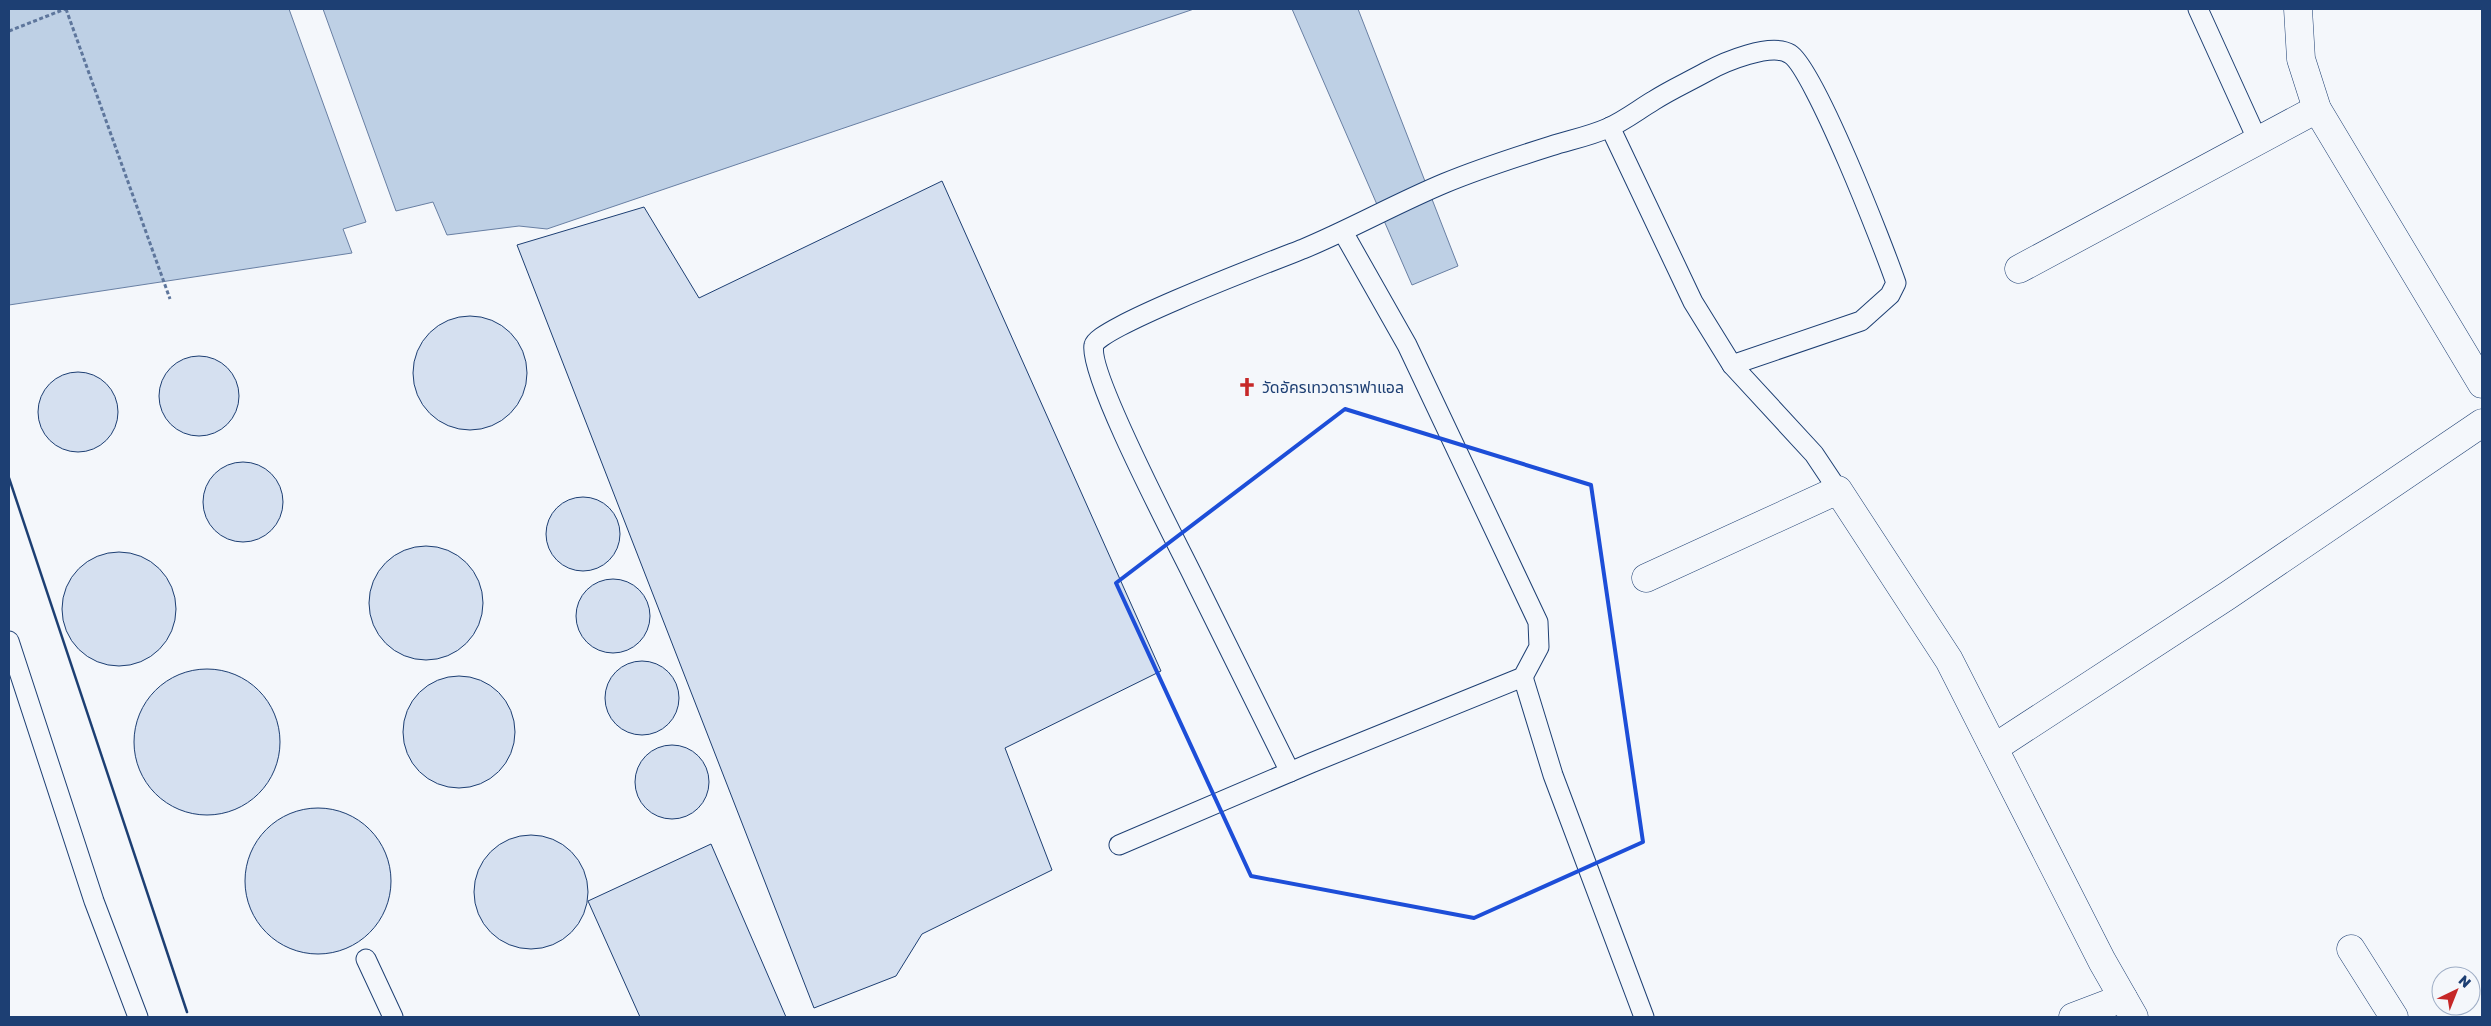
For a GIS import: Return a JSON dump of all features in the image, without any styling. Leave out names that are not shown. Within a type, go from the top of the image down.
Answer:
[{"type":"street","points":[[2298,9],[2301,59],[2318,108],[2482,384]]},
{"type":"street","points":[[2020,269],[2318,108]]},
{"type":"street","points":[[1994,748],[2227,596],[2482,424]]},
{"type":"street","points":[[1646,578],[1838,490],[1949,660],[2102,961],[2128,1008],[2073,1017]]},
{"type":"street","points":[[2351,949],[2394,1017]]},
{"type":"lane","points":[[2198,9],[2258,141]]},
{"type":"lane","points":[[1290,772],[1126,441],[1102,380],[1093,347],[1095,341],[1104,333],[1213,284],[1342,232],[1447,183],[1610,127],[1657,98],[1718,66],[1756,53],[1785,50],[1796,57],[1802,66],[1883,243],[1896,283],[1890,296],[1861,321],[1732,364]]},
{"type":"lane","points":[[1610,127],[1693,302],[1732,364],[1814,454],[1838,490]]},
{"type":"lane","points":[[1118,845],[1290,772],[1523,677],[1539,647],[1538,622],[1407,345],[1342,232]]},
{"type":"lane","points":[[9,641],[94,901],[138,1017]]},
{"type":"lane","points":[[1523,677],[1553,774],[1644,1017]]},
{"type":"lane","points":[[366,960],[393,1017]]},
{"type":"path","points":[[9,31],[66,9],[170,299]]},
{"type":"highlighted area","points":[[1345,409],[1591,485],[1643,842],[1474,918],[1251,876],[1116,583]]},
{"type":"water","points":[[9,9],[289,9],[366,222],[343,229],[352,253],[9,305]]},
{"type":"water","points":[[323,9],[1194,9],[547,229],[519,226],[447,235],[433,202],[396,211]]},
{"type":"water","points":[[1292,9],[1358,9],[1458,266],[1412,285]]},
{"type":"building","points":[[942,181],[1161,671],[1005,748],[1052,870],[922,934],[896,976],[814,1008],[517,245],[644,207],[699,298]]},
{"type":"building","points":[[470,316],[492,321],[510,333],[522,351],[527,373],[522,395],[510,413],[492,425],[470,430],[448,425],[430,413],[418,395],[413,373],[418,351],[430,333],[448,321]]},
{"type":"building","points":[[199,356],[214,359],[227,368],[236,381],[239,396],[236,411],[227,424],[214,433],[199,436],[184,433],[171,424],[162,411],[159,396],[162,381],[171,368],[184,359]]},
{"type":"building","points":[[78,372],[93,375],[106,384],[115,397],[118,412],[115,427],[106,440],[93,449],[78,452],[63,449],[50,440],[41,427],[38,412],[41,397],[50,384],[63,375]]},
{"type":"building","points":[[243,462],[258,465],[271,474],[280,487],[283,502],[280,517],[271,530],[258,539],[243,542],[228,539],[215,530],[206,517],[203,502],[206,487],[215,474],[228,465]]},
{"type":"building","points":[[583,497],[597,500],[609,508],[617,520],[620,534],[617,548],[609,560],[597,568],[583,571],[569,568],[557,560],[549,548],[546,534],[549,520],[557,508],[569,500]]},
{"type":"building","points":[[426,546],[448,551],[466,563],[478,581],[483,603],[478,625],[466,643],[448,655],[426,660],[404,655],[386,643],[374,625],[369,603],[374,581],[386,563],[404,551]]},
{"type":"building","points":[[119,552],[141,557],[159,569],[171,587],[176,609],[171,631],[159,649],[141,661],[119,666],[97,661],[79,649],[67,631],[62,609],[67,587],[79,569],[97,557]]},
{"type":"building","points":[[613,579],[627,582],[639,590],[647,602],[650,616],[647,630],[639,642],[627,650],[613,653],[599,650],[587,642],[579,630],[576,616],[579,602],[587,590],[599,582]]},
{"type":"building","points":[[642,661],[656,664],[668,672],[676,684],[679,698],[676,712],[668,724],[656,732],[642,735],[628,732],[616,724],[608,712],[605,698],[608,684],[616,672],[628,664]]},
{"type":"building","points":[[207,669],[235,675],[258,691],[274,714],[280,742],[274,770],[258,793],[235,809],[207,815],[179,809],[156,793],[140,770],[134,742],[140,714],[156,691],[179,675]]},
{"type":"building","points":[[459,676],[481,680],[499,692],[511,710],[515,732],[511,754],[499,772],[481,784],[459,788],[437,784],[419,772],[407,754],[403,732],[407,710],[419,692],[437,680]]},
{"type":"building","points":[[672,745],[693,751],[703,761],[709,782],[703,803],[693,813],[672,819],[651,813],[641,803],[635,782],[641,761],[651,751]]},
{"type":"building","points":[[318,808],[346,814],[358,820],[369,830],[379,841],[385,853],[391,881],[385,909],[379,921],[369,932],[358,942],[346,948],[318,954],[290,948],[278,942],[267,932],[257,921],[251,909],[245,881],[251,853],[257,841],[267,830],[278,820],[290,814]]},
{"type":"building","points":[[531,835],[553,840],[571,852],[583,870],[588,892],[583,914],[571,932],[553,944],[531,949],[509,944],[491,932],[479,914],[474,892],[479,870],[491,852],[509,840]]},
{"type":"building","points":[[711,844],[786,1017],[640,1017],[588,901]]},
{"type":"wall","points":[[9,478],[187,1012]]},
{"type":"place","name":"วัดอัครเทวดาราฟาแอล","points":[[1247,387]]}]
